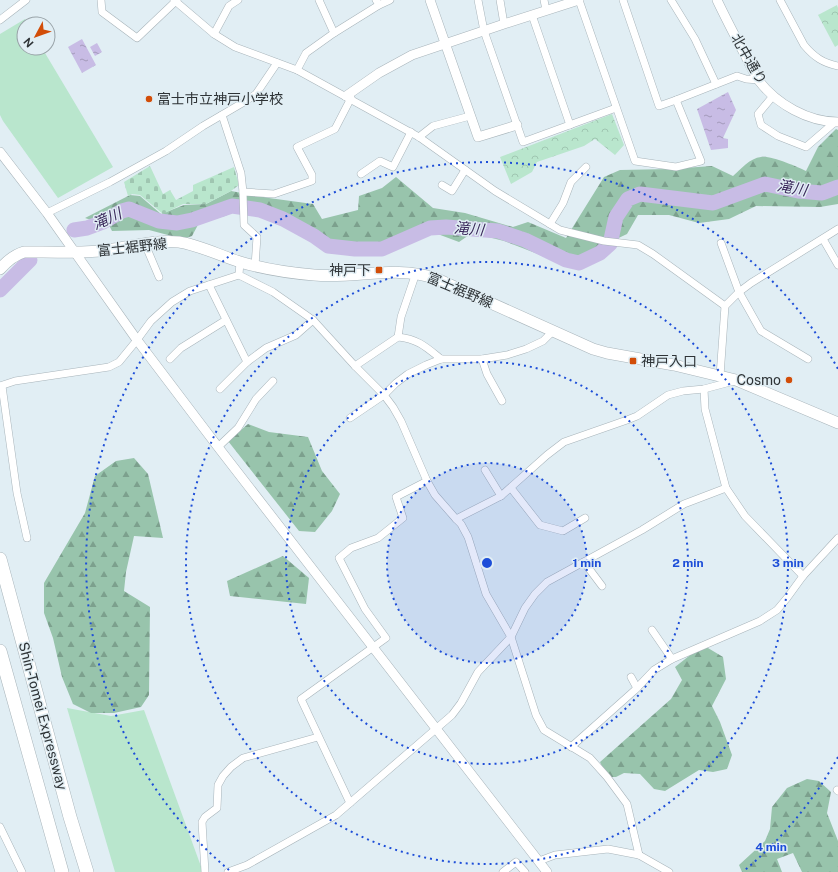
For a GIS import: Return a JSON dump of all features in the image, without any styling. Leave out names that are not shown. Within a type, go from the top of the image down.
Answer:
[{"type":"highway","name":"Shin-Tomei Expressway","points":[[0,559],[70,818],[87,872]]},
{"type":"highway","name":"Shin-Tomei Expressway","points":[[0,650],[62,872]]},
{"type":"main road","name":"富士裾野線","points":[[0,269],[7,260],[24,252],[100,251],[145,244],[179,242],[240,262],[281,272],[317,275],[344,275],[401,271],[416,273],[435,278],[553,331],[607,353],[674,365],[736,380],[838,423]]},
{"type":"street","points":[[0,20],[26,0]]},
{"type":"street","points":[[101,0],[102,12],[137,38],[175,0],[214,34],[235,47],[297,70],[419,136],[495,191],[560,230],[571,234],[604,241],[638,245],[653,254],[725,306]]},
{"type":"street","points":[[214,34],[229,6],[238,0]]},
{"type":"street","points":[[319,0],[334,33]]},
{"type":"street","points":[[297,70],[306,53],[378,2],[390,0]]},
{"type":"street","points":[[430,0],[478,137],[517,125]]},
{"type":"street","points":[[478,0],[484,31],[523,142],[616,108]]},
{"type":"street","points":[[500,0],[504,24]]},
{"type":"street","points":[[544,0],[546,10]]},
{"type":"street","points":[[243,192],[274,194],[312,181],[312,175],[297,147],[335,129],[348,97],[378,73],[412,55],[579,0],[635,161],[676,167],[701,161],[676,100]]},
{"type":"street","points":[[623,0],[659,106],[737,76],[746,79],[758,80]]},
{"type":"street","points":[[671,0],[695,39],[716,84]]},
{"type":"street","name":"北中通り","points":[[717,0],[758,80],[773,96],[801,113],[818,119],[836,122]]},
{"type":"street","points":[[780,0],[804,45],[809,51],[816,58],[826,63],[838,66]]},
{"type":"street","points":[[532,15],[570,125]]},
{"type":"street","points":[[47,213],[110,182],[166,151],[203,126],[256,94],[277,63]]},
{"type":"street","points":[[773,96],[758,114],[761,125],[778,136],[806,147],[836,122]]},
{"type":"street","points":[[222,115],[240,173],[243,192],[244,225],[257,237],[255,266]]},
{"type":"street","points":[[419,136],[433,126],[470,116]]},
{"type":"street","points":[[361,174],[380,161],[393,167],[411,132]]},
{"type":"street","points":[[0,152],[76,252],[137,340],[218,447],[547,872]]},
{"type":"street","points":[[550,224],[563,203],[571,182],[586,167]]},
{"type":"street","points":[[442,186],[452,191],[465,170]]},
{"type":"street","points":[[720,376],[725,306],[739,292],[838,229]]},
{"type":"street","points":[[823,239],[838,265]]},
{"type":"street","points":[[721,243],[739,292],[760,331],[808,359]]},
{"type":"street","points":[[145,244],[159,278]]},
{"type":"street","points":[[239,275],[240,262]]},
{"type":"street","points":[[398,337],[401,317],[416,273]]},
{"type":"street","points":[[27,538],[17,493],[1,386],[15,381],[109,368],[119,362],[151,321],[172,302],[190,291],[239,275],[273,292],[313,320],[384,395],[393,407],[435,495],[461,524],[468,538],[486,594],[511,637],[536,715],[544,730],[590,758],[607,776],[626,804],[639,855]]},
{"type":"street","points":[[210,285],[247,362]]},
{"type":"street","points":[[170,359],[181,348],[226,320]]},
{"type":"street","points":[[220,389],[247,362],[266,348],[296,335],[313,320]]},
{"type":"street","points":[[350,418],[384,395],[408,374],[441,359],[482,359],[507,355],[526,349],[543,341],[553,331]]},
{"type":"street","points":[[355,366],[398,337],[407,338],[422,343],[441,359]]},
{"type":"street","points":[[482,359],[487,374],[502,401]]},
{"type":"street","points":[[456,520],[501,496],[564,442],[637,416],[668,395],[683,391],[704,389],[736,380]]},
{"type":"street","points":[[218,447],[238,428],[256,399],[273,381]]},
{"type":"street","points":[[704,389],[704,409],[726,488],[746,516],[803,576]]},
{"type":"street","points":[[485,470],[501,496]]},
{"type":"street","points":[[350,803],[301,699],[386,638],[365,609],[339,558],[351,548],[378,538],[400,521],[403,518],[396,497],[427,481]]},
{"type":"street","points":[[511,488],[540,525],[563,531],[585,518]]},
{"type":"street","points":[[228,872],[247,865],[326,822],[336,815],[452,715],[461,703],[478,672],[511,637],[525,608],[535,594],[547,582],[684,504],[726,488]]},
{"type":"street","points":[[571,746],[637,688],[654,670],[672,659],[760,621],[776,610],[803,576],[838,538]]},
{"type":"street","points":[[584,562],[602,586]]},
{"type":"street","points":[[652,630],[672,659]]},
{"type":"street","points":[[631,677],[637,688]]},
{"type":"street","points":[[205,872],[202,822],[205,817],[217,808],[218,785],[223,776],[231,767],[243,758],[318,736]]},
{"type":"street","points":[[0,826],[22,872]]},
{"type":"street","points":[[539,861],[555,854],[608,849],[639,855],[669,872]]},
{"type":"street","points":[[503,872],[516,862],[525,872]]},
{"type":"green space","points":[[837,5],[838,45],[835,47],[818,15]]},
{"type":"green space","points":[[16,24],[16,56],[47,56],[113,167],[58,198],[0,115],[0,34]]},
{"type":"green space","points":[[612,114],[624,145],[615,155],[595,139],[584,146],[537,162],[532,172],[511,184],[500,157]]},
{"type":"green space","points":[[836,129],[838,130],[838,204],[820,207],[756,206],[729,219],[699,223],[669,215],[638,215],[627,234],[585,254],[572,257],[543,256],[504,241],[472,233],[459,242],[419,227],[398,238],[371,247],[341,246],[329,244],[265,217],[240,209],[225,216],[199,223],[192,236],[183,239],[149,230],[112,231],[106,219],[91,220],[85,218],[130,195],[140,196],[161,214],[184,205],[206,204],[231,191],[313,204],[322,219],[358,210],[359,196],[382,188],[396,177],[433,208],[465,213],[513,227],[528,222],[566,238],[604,177],[620,170],[712,166],[733,176],[753,159],[765,157],[784,162],[806,171],[818,147]]},
{"type":"green space","points":[[150,166],[163,194],[170,190],[176,200],[193,191],[193,185],[234,167],[239,185],[231,191],[206,204],[183,204],[163,214],[140,195],[132,194],[128,196],[124,182]]},
{"type":"green space","points":[[248,424],[269,432],[308,437],[322,471],[340,494],[332,511],[315,532],[299,531],[228,441]]},
{"type":"green space","points":[[134,458],[148,474],[163,538],[134,536],[126,572],[124,591],[150,607],[149,695],[141,707],[114,713],[91,713],[73,704],[62,677],[53,638],[44,613],[44,583],[85,513],[95,476],[116,461]]},
{"type":"green space","points":[[283,556],[309,578],[306,604],[230,596],[227,581]]},
{"type":"green space","points":[[703,645],[723,657],[726,679],[712,706],[720,722],[732,755],[727,769],[713,772],[699,770],[665,791],[654,789],[640,774],[624,773],[616,777],[607,777],[600,762],[671,699],[682,680],[675,667]]},
{"type":"green space","points":[[67,708],[111,716],[144,710],[203,872],[115,872]]},
{"type":"green space","points":[[807,779],[819,781],[831,792],[827,813],[838,841],[838,872],[802,872],[793,853],[777,859],[782,872],[742,872],[739,865],[765,841],[770,829],[772,807],[787,788]]},
{"type":"water","points":[[82,39],[96,65],[82,73],[68,47]]},
{"type":"water","points":[[97,43],[102,52],[95,56],[90,47]]},
{"type":"water","points":[[728,92],[736,110],[723,138],[728,139],[728,148],[711,150],[697,109]]},
{"type":"waterway","name":"滝川","points":[[74,230],[87,228],[103,222],[122,211],[129,209],[159,221],[177,223],[192,220],[232,206],[260,210],[283,219],[314,236],[328,246],[355,249],[382,249],[430,228],[446,227],[498,231],[525,240],[566,260],[579,263],[600,253],[610,244],[616,217],[628,199],[640,194],[713,203],[765,184],[798,191],[822,193],[838,187]]},
{"type":"waterway","name":"滝川","points":[[0,290],[30,260]]},
{"type":"place","name":"富士市立神戸小学校","points":[[149,99]]},
{"type":"place","name":"神戸下","points":[[379,270]]},
{"type":"place","name":"神戸入口","points":[[633,361]]},
{"type":"place","name":"Cosmo","points":[[789,380]]}]
